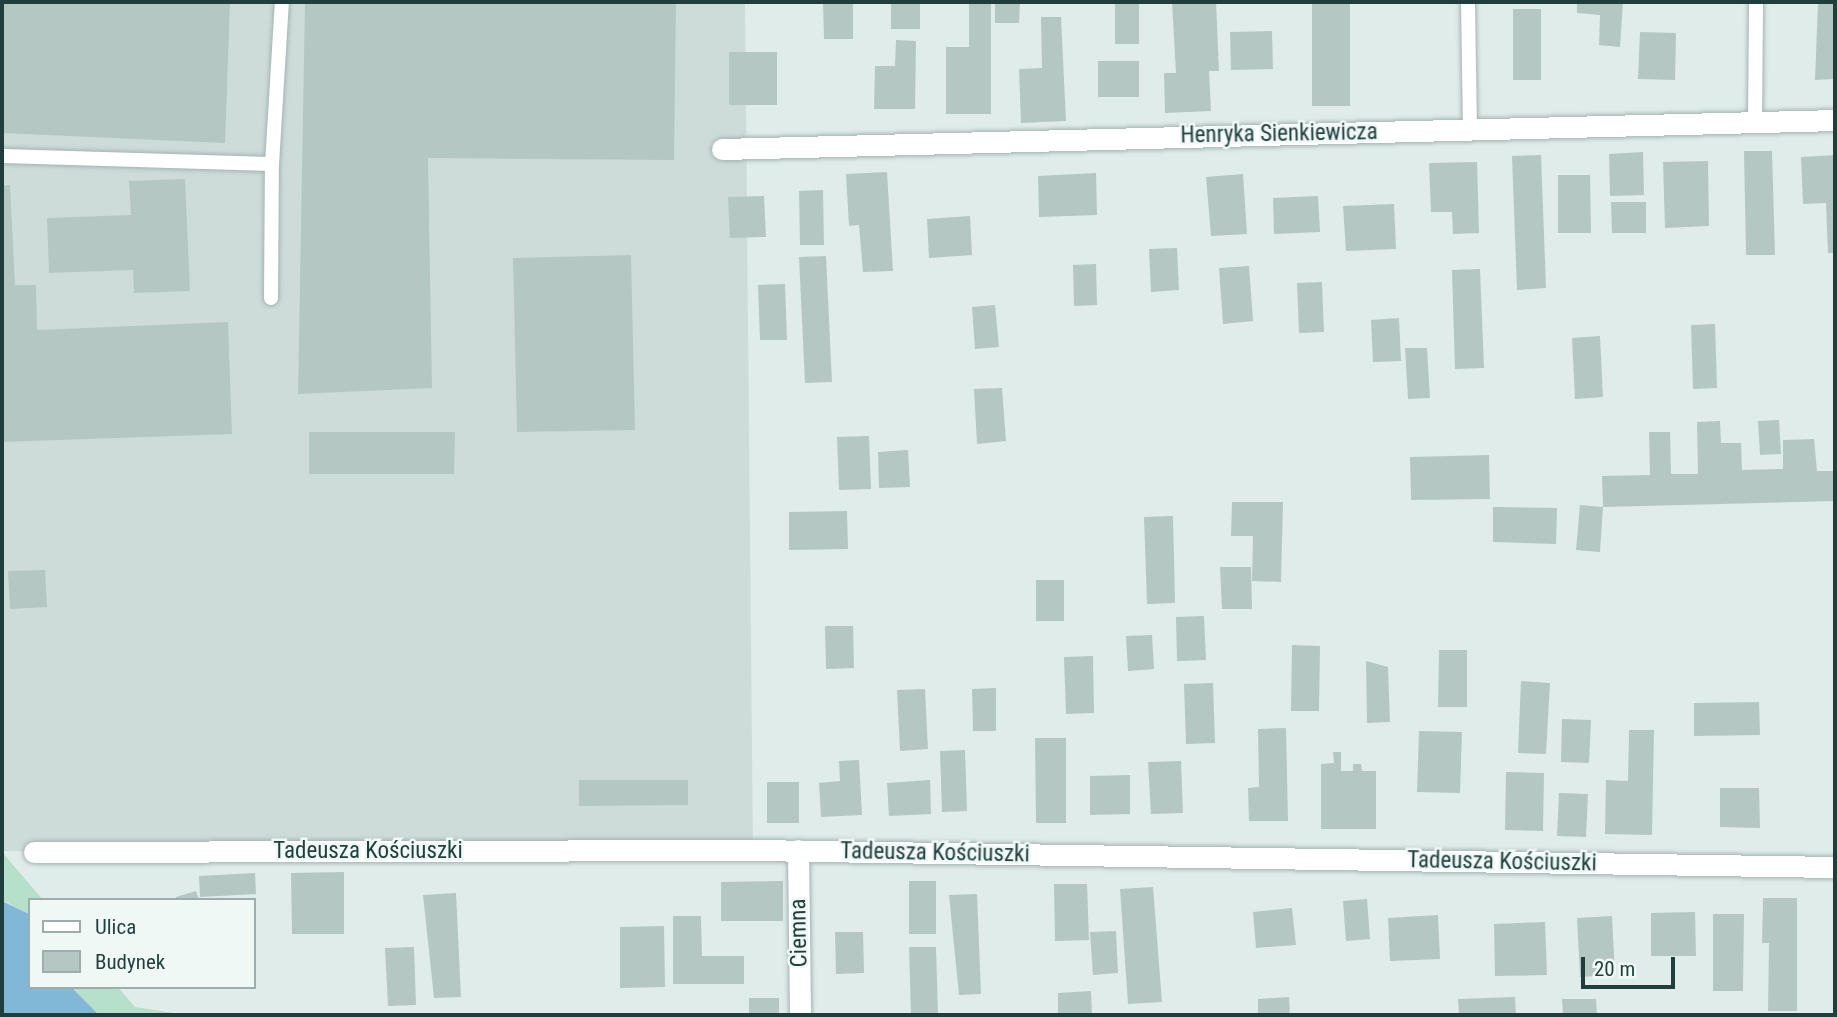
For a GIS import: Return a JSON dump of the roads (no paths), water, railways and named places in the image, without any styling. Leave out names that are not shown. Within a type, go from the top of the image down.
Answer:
[{"type":"street","name":"Henryka Sienkiewicza","points":[[722,149],[1835,120]]},
{"type":"street","name":"Tadeusza Kościuszki","points":[[34,852],[798,850],[1835,867]]},
{"type":"street","name":"Ciemna","points":[[798,850],[800,1015]]},
{"type":"lane","points":[[271,298],[272,164],[282,2]]},
{"type":"lane","points":[[1468,2],[1470,130]]},
{"type":"lane","points":[[1755,122],[1756,2]]},
{"type":"lane","points":[[2,156],[272,164]]},
{"type":"water","points":[[2,901],[28,914],[28,989],[73,989],[99,1015],[2,1015]]}]
